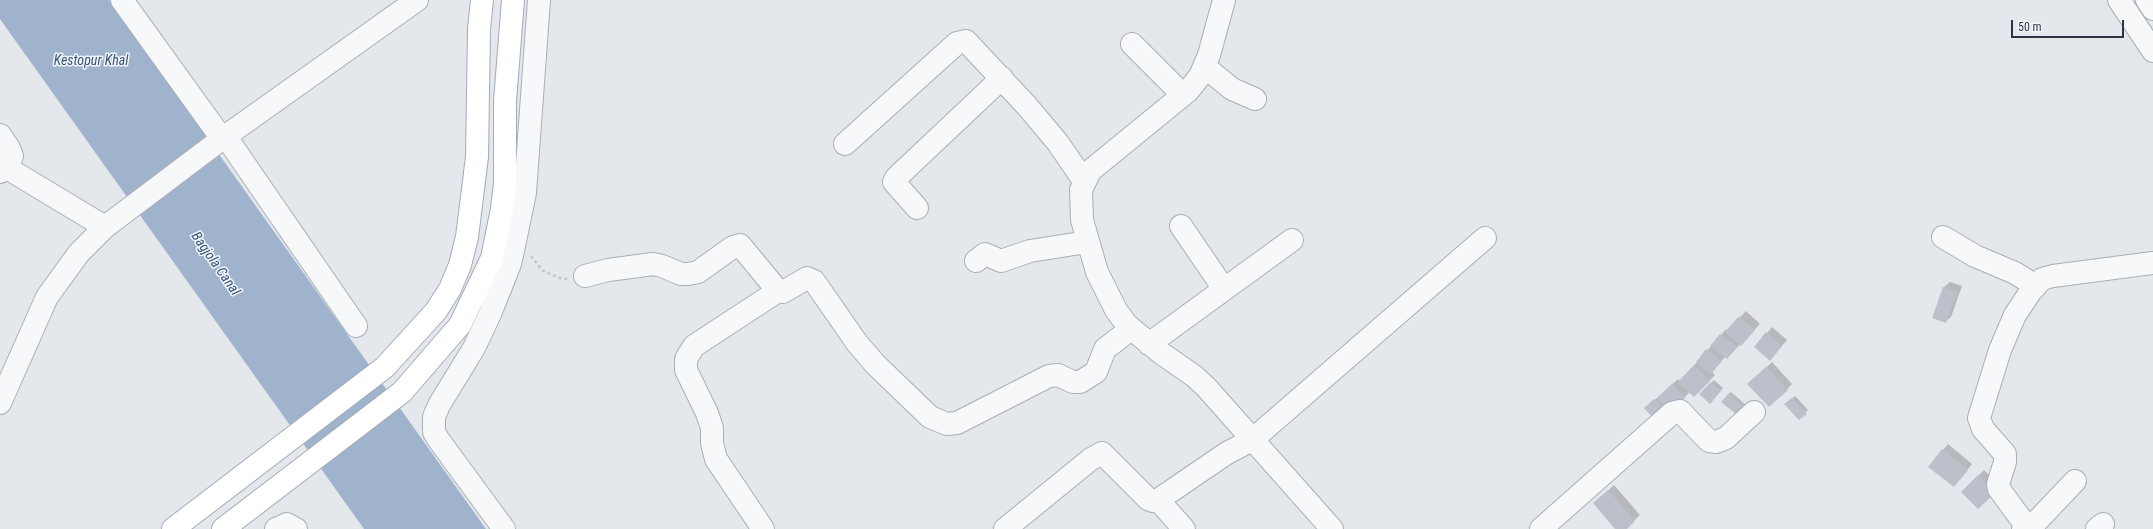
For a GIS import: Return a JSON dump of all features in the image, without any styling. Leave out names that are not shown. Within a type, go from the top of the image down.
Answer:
[{"type":"main road","points":[[173,529],[385,367],[436,311],[450,289],[460,265],[467,237],[477,157],[479,29],[482,0]]},
{"type":"main road","points":[[223,529],[402,392],[460,325],[492,258],[502,209],[505,183],[505,101],[513,0]]},
{"type":"street","points":[[122,0],[220,136],[220,141],[356,326]]},
{"type":"street","points":[[0,403],[47,297],[79,253],[105,226],[220,141],[417,0]]},
{"type":"street","points":[[504,529],[438,439],[434,432],[434,417],[439,405],[474,348],[487,321],[510,264],[525,193],[539,0]]},
{"type":"street","points":[[1224,0],[1205,67],[1200,76],[1183,95],[1090,171],[1084,180],[1081,190],[1082,220],[1087,242],[1097,272],[1116,310],[1131,329],[1149,344],[1194,376],[1332,529]]},
{"type":"street","points":[[2119,0],[2153,52]]},
{"type":"street","points":[[2147,0],[2153,9]]},
{"type":"street","points":[[845,144],[962,41],[969,43],[1002,78],[1058,143],[1084,180]]},
{"type":"street","points":[[1132,44],[1183,95]]},
{"type":"street","points":[[1205,67],[1232,89],[1255,99]]},
{"type":"street","points":[[917,208],[894,182],[896,178],[1002,78]]},
{"type":"street","points":[[0,136],[9,148],[12,156],[3,170],[105,226]]},
{"type":"street","points":[[1181,226],[1224,289]]},
{"type":"street","points":[[1943,237],[1970,254],[2015,273],[2036,286]]},
{"type":"street","points":[[1005,529],[1091,459],[1102,453],[1148,499],[1153,501],[1158,500],[1226,453],[1252,440],[1485,238]]},
{"type":"street","points":[[1149,344],[1292,240]]},
{"type":"street","points":[[976,261],[985,254],[1003,261],[1030,251],[1087,242]]},
{"type":"street","points":[[586,276],[608,270],[653,264],[681,274],[698,272],[733,247],[740,245],[778,291]]},
{"type":"street","points":[[2075,481],[2036,522],[2023,527],[1998,489],[1998,484],[2005,462],[2005,454],[1982,428],[1979,418],[2000,350],[2015,315],[2042,280],[2053,276],[2153,263]]},
{"type":"street","points":[[763,529],[716,459],[712,443],[712,428],[707,413],[686,370],[686,359],[694,346],[778,291],[783,292],[807,278],[814,281],[856,343],[875,364],[930,417],[947,424],[957,423],[1048,376],[1058,375],[1073,382],[1080,382],[1096,372],[1105,349],[1131,329]]},
{"type":"street","points":[[1541,529],[1672,413],[1678,410],[1680,411],[1708,441],[1716,442],[1726,438],[1754,412]]},
{"type":"street","points":[[1158,500],[1184,529]]},
{"type":"street","points":[[276,529],[287,524],[296,529]]},
{"type":"path","points":[[514,246],[528,253],[543,271],[553,276],[572,279],[586,276]]},
{"type":"water","name":"Kestopur Khal","points":[[0,0],[109,0],[486,529],[364,529],[0,19]]},
{"type":"building","points":[[1943,287],[1957,292],[1946,323],[1932,318]]},
{"type":"building","points":[[1739,316],[1755,330],[1741,346],[1725,332]]},
{"type":"building","points":[[1766,332],[1782,346],[1770,361],[1754,347]]},
{"type":"building","points":[[1720,334],[1737,347],[1727,359],[1710,346]]},
{"type":"building","points":[[1706,349],[1722,361],[1711,374],[1696,362]]},
{"type":"building","points":[[1694,365],[1710,381],[1694,397],[1678,382]]},
{"type":"building","points":[[1766,367],[1788,390],[1769,407],[1747,384]]},
{"type":"building","points":[[1711,382],[1721,391],[1710,404],[1699,394]]},
{"type":"building","points":[[1672,384],[1685,398],[1671,412],[1657,398]]},
{"type":"building","points":[[1728,394],[1744,407],[1737,415],[1721,402]]},
{"type":"building","points":[[1792,398],[1807,414],[1799,420],[1784,404]]},
{"type":"building","points":[[1654,399],[1667,414],[1657,422],[1644,408]]},
{"type":"building","points":[[1942,449],[1968,470],[1954,487],[1928,467]]},
{"type":"building","points":[[1978,475],[1996,492],[1978,509],[1961,492]]},
{"type":"building","points":[[1608,490],[1635,521],[1627,529],[1615,529],[1593,503]]},
{"type":"water label","name":"Bagjola Canal","points":[[215,264]]}]
